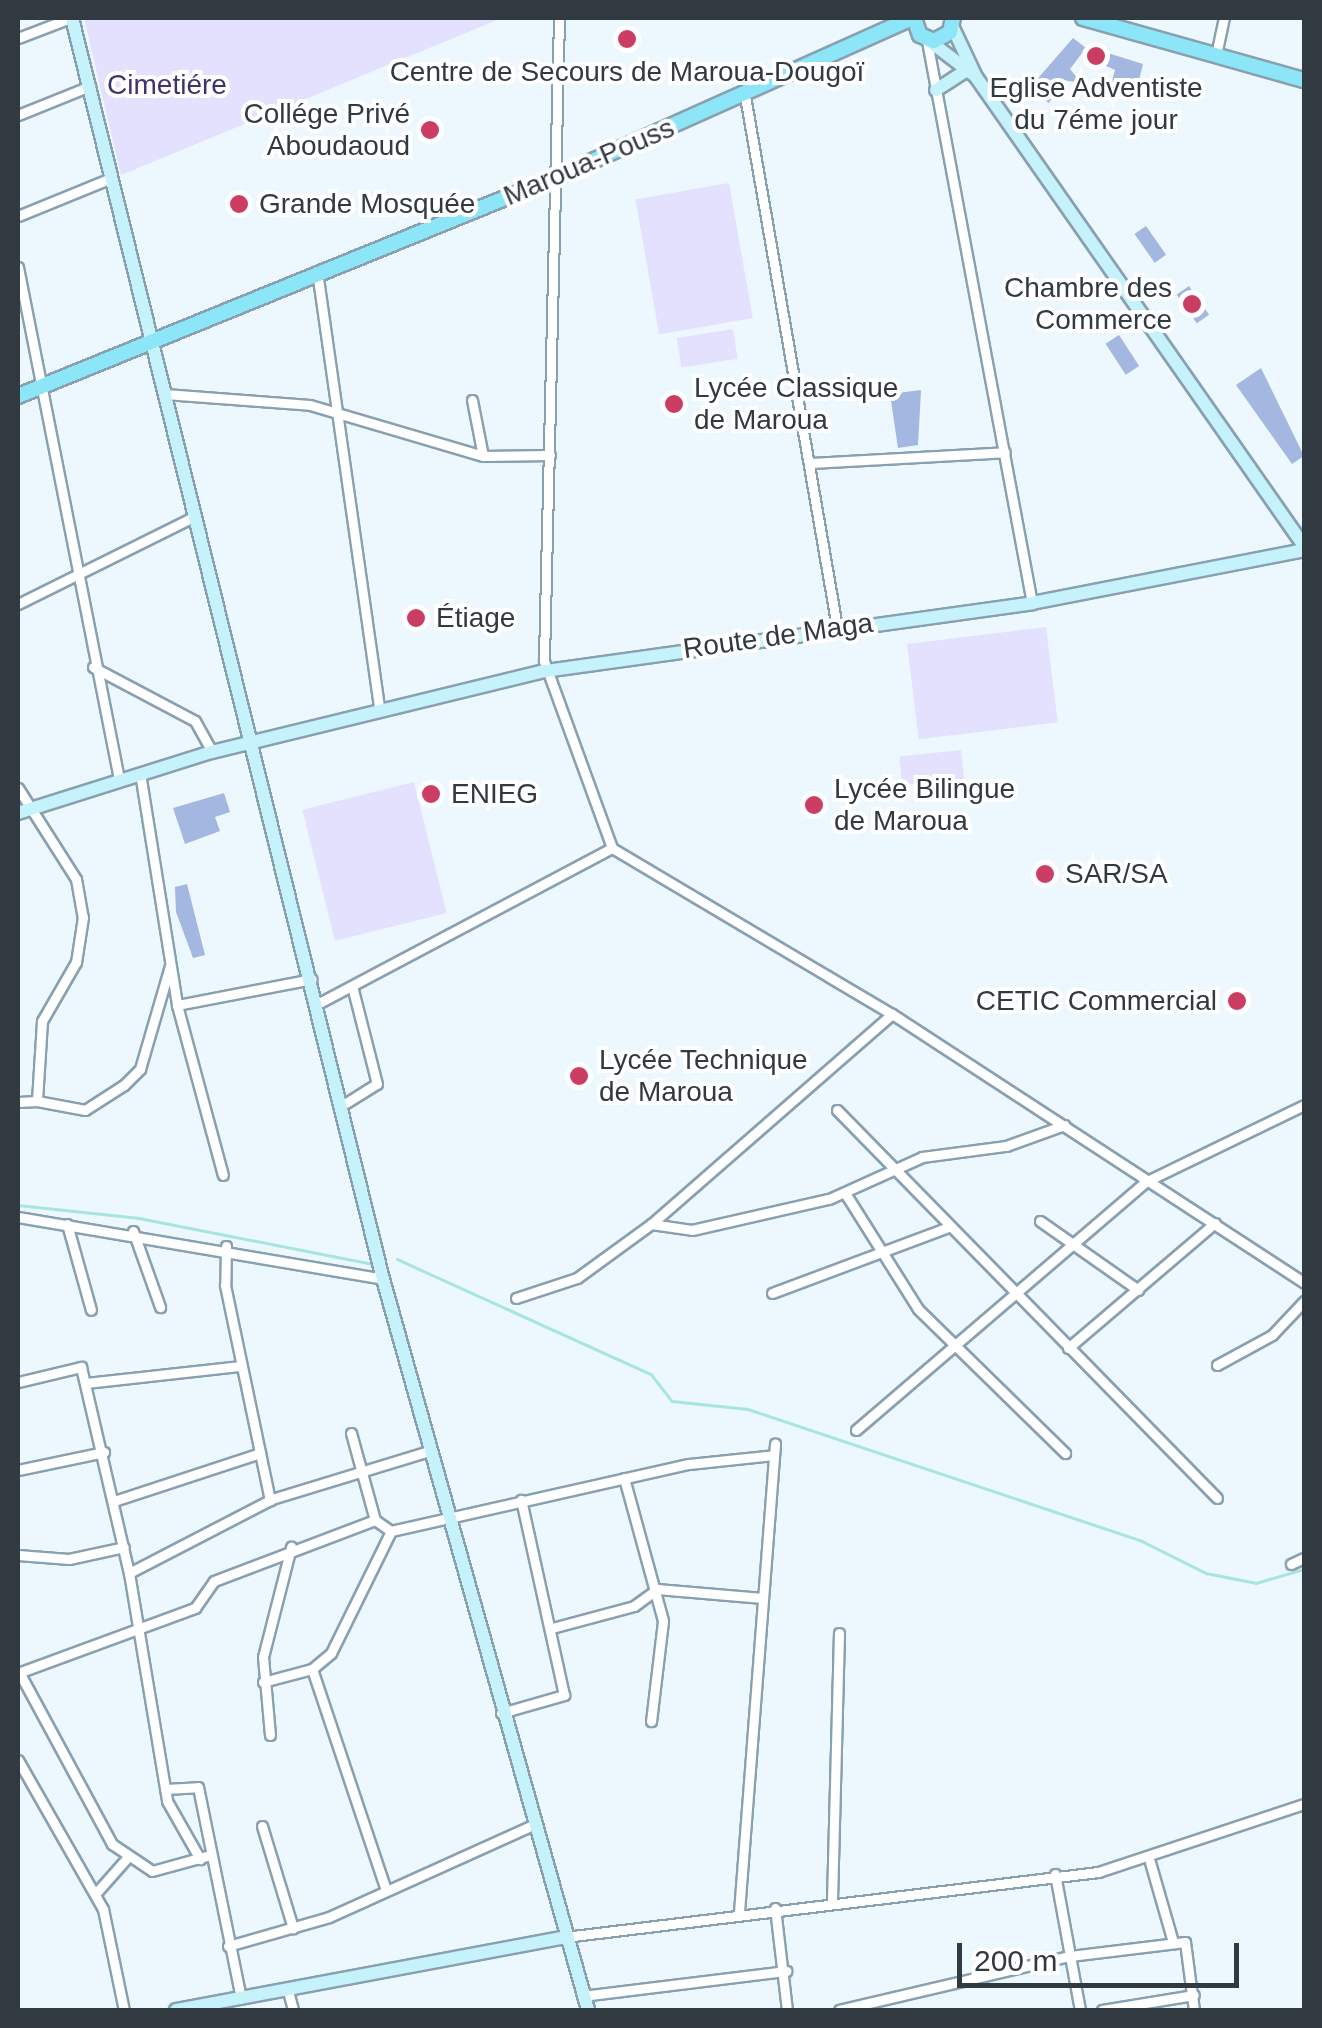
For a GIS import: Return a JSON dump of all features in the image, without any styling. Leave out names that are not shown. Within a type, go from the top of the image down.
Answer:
[{"type":"main road","points":[[71,18],[346,1102],[383,1279],[562,1938],[588,2010]]},
{"type":"main road","points":[[881,38],[913,18],[925,38],[972,73]]},
{"type":"main road","points":[[1083,18],[1304,80]]},
{"type":"main road","points":[[881,38],[925,38],[956,22],[972,73],[1304,548]]},
{"type":"main road","name":"Maroua-Pouss","points":[[18,396],[317,270],[552,179],[881,38]]},
{"type":"main road","points":[[936,90],[972,73]]},
{"type":"main road","name":"Route de Maga","points":[[22,812],[212,752],[545,671],[1032,603],[1304,548]]},
{"type":"main road","points":[[176,2010],[562,1938]]},
{"type":"street","points":[[18,38],[71,18]]},
{"type":"street","points":[[560,18],[552,179],[545,671],[612,848],[892,1014],[1304,1282]]},
{"type":"street","points":[[1216,55],[1224,18]]},
{"type":"street","points":[[925,38],[1032,603]]},
{"type":"street","points":[[18,114],[90,86]]},
{"type":"street","points":[[746,96],[838,628]]},
{"type":"street","points":[[18,216],[111,178]]},
{"type":"street","points":[[18,267],[44,384],[93,666],[119,779]]},
{"type":"street","points":[[317,270],[379,709]]},
{"type":"street","points":[[164,394],[249,396],[338,414],[483,456],[550,454]]},
{"type":"street","points":[[472,400],[483,456]]},
{"type":"street","points":[[811,464],[1005,452]]},
{"type":"street","points":[[18,604],[195,516]]},
{"type":"street","points":[[93,666],[195,722],[212,752]]},
{"type":"street","points":[[140,773],[176,1005],[223,1174]]},
{"type":"street","points":[[18,788],[22,812],[76,879],[84,918],[76,962],[42,1021],[36,1102]]},
{"type":"street","points":[[321,1002],[612,848]]},
{"type":"street","points":[[18,1102],[96,1108],[132,1077],[170,966]]},
{"type":"street","points":[[176,1005],[315,979]]},
{"type":"street","points":[[346,1102],[377,1084],[352,986]]},
{"type":"street","points":[[516,1298],[577,1278],[651,1224],[892,1014]]},
{"type":"street","points":[[856,1430],[1147,1181],[1304,1105]]},
{"type":"street","points":[[836,1110],[946,1228],[1218,1498]]},
{"type":"street","points":[[651,1224],[692,1230],[844,1194],[891,1172],[1064,1125]]},
{"type":"street","points":[[844,1194],[880,1257],[954,1345],[1065,1453]]},
{"type":"street","points":[[18,1216],[226,1246],[383,1279]]},
{"type":"street","points":[[1040,1220],[1138,1290]]},
{"type":"street","points":[[1068,1348],[1215,1222]]},
{"type":"street","points":[[67,1224],[91,1310]]},
{"type":"street","points":[[772,1294],[880,1257],[946,1228]]},
{"type":"street","points":[[132,1231],[160,1307]]},
{"type":"street","points":[[226,1246],[240,1366],[270,1500]]},
{"type":"street","points":[[1217,1364],[1272,1335],[1304,1301]]},
{"type":"street","points":[[86,1383],[240,1366]]},
{"type":"street","points":[[18,1382],[81,1367],[124,1547],[165,1789],[203,1858]]},
{"type":"street","points":[[350,1433],[375,1520],[392,1531]]},
{"type":"street","points":[[738,1912],[775,1443]]},
{"type":"street","points":[[129,1573],[270,1500],[432,1450]]},
{"type":"street","points":[[18,1470],[104,1452]]},
{"type":"street","points":[[114,1500],[260,1453]]},
{"type":"street","points":[[262,1682],[312,1669],[354,1618],[392,1531],[447,1514],[624,1478],[774,1455]]},
{"type":"street","points":[[624,1478],[663,1621],[650,1721]]},
{"type":"street","points":[[501,1714],[563,1697],[552,1628],[521,1500]]},
{"type":"street","points":[[203,1858],[152,1872],[128,1857],[18,1672],[195,1608],[214,1581],[291,1547],[375,1520]]},
{"type":"street","points":[[18,1555],[70,1559],[124,1547]]},
{"type":"street","points":[[270,1735],[262,1682],[291,1547]]},
{"type":"street","points":[[1291,1564],[1304,1558]]},
{"type":"street","points":[[552,1628],[634,1606],[657,1589],[763,1598]]},
{"type":"street","points":[[832,1900],[839,1632]]},
{"type":"street","points":[[312,1669],[386,1890]]},
{"type":"street","points":[[18,1760],[96,1893],[124,2010]]},
{"type":"street","points":[[165,1789],[198,1787],[203,1858],[242,1999]]},
{"type":"street","points":[[562,1938],[738,1912],[1150,1862],[1304,1804]]},
{"type":"street","points":[[262,1826],[293,1928]]},
{"type":"street","points":[[228,1946],[293,1928],[531,1826]]},
{"type":"street","points":[[96,1893],[128,1857]]},
{"type":"street","points":[[1150,1862],[1173,1942]]},
{"type":"street","points":[[1054,1874],[1080,2010]]},
{"type":"street","points":[[775,1908],[788,2010]]},
{"type":"street","points":[[839,2010],[1070,1956],[1173,1942],[1189,1944],[1194,2010]]},
{"type":"street","points":[[582,1996],[786,1971]]},
{"type":"street","points":[[288,1990],[293,2010]]},
{"type":"street","points":[[1102,2010],[1194,1995]]},
{"type":"green space","name":"Cimetiére","points":[[84,18],[502,18],[121,175]]},
{"type":"green space","points":[[729,183],[753,318],[659,334],[635,199]]},
{"type":"green space","points":[[733,329],[738,359],[681,368],[677,338]]},
{"type":"green space","points":[[1046,627],[1058,722],[919,739],[907,644]]},
{"type":"green space","points":[[961,750],[964,779],[902,785],[899,756]]},
{"type":"green space","points":[[414,782],[447,913],[335,941],[302,810]]},
{"type":"building","points":[[1073,38],[1086,48],[1070,69],[1081,83],[1063,80],[1049,103],[1035,94],[1039,77]]},
{"type":"building","points":[[1095,49],[1143,64],[1136,92],[1111,85],[1115,70],[1089,58]]},
{"type":"building","points":[[1146,226],[1166,255],[1155,263],[1135,234]]},
{"type":"building","name":"Chambre des Commerce","points":[[1189,286],[1209,315],[1197,323],[1177,295]]},
{"type":"building","points":[[1119,335],[1139,366],[1126,375],[1106,344]]},
{"type":"building","points":[[1261,368],[1304,456],[1292,464],[1236,385]]},
{"type":"building","points":[[921,390],[918,445],[898,448],[890,394]]},
{"type":"building","points":[[224,793],[230,812],[215,817],[220,831],[185,844],[173,808]]},
{"type":"building","points":[[187,884],[205,955],[193,958],[176,912],[175,887]]},
{"type":"waterway","points":[[18,1205],[139,1218],[373,1264]]},
{"type":"waterway","points":[[397,1259],[651,1374],[672,1401],[748,1409],[1142,1541],[1206,1573],[1256,1583],[1304,1569]]},
{"type":"place","name":"Centre de Secours de Maroua-Dougoï","points":[[627,39]]},
{"type":"place","name":"Eglise Adventiste du 7éme jour","points":[[1096,56]]},
{"type":"place","name":"Collége Privé Aboudaoud","points":[[430,130]]},
{"type":"place","name":"Grande Mosquée","points":[[239,204]]},
{"type":"place","name":"Chambre des Commerce","points":[[1192,304]]},
{"type":"place","name":"Lycée Classique de Maroua","points":[[674,404]]},
{"type":"place","name":"Étiage","points":[[416,618]]},
{"type":"place","name":"ENIEG","points":[[431,794]]},
{"type":"place","name":"Lycée Bilingue de Maroua","points":[[814,805]]},
{"type":"place","name":"SAR/SA","points":[[1045,874]]},
{"type":"place","name":"CETIC Commercial","points":[[1237,1001]]},
{"type":"place","name":"Lycée Technique de Maroua","points":[[579,1076]]}]
